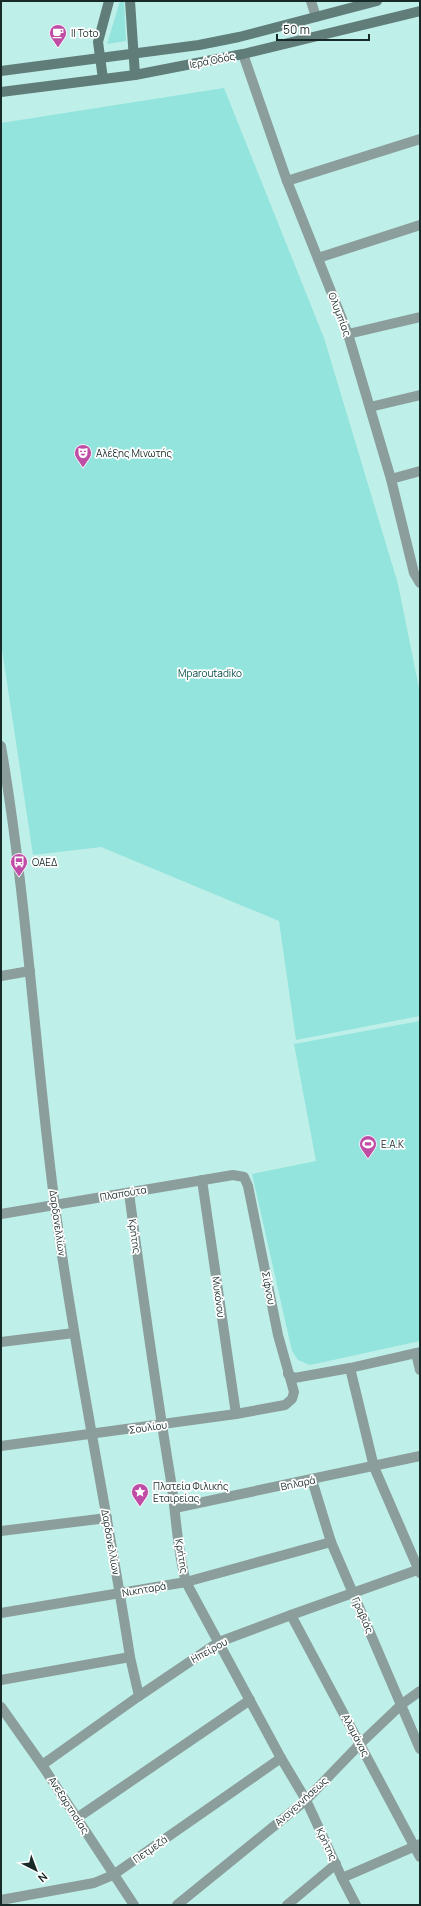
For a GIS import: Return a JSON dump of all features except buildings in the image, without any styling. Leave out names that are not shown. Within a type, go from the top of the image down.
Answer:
[{"type":"main road","points":[[103,79],[98,42],[110,1]]},
{"type":"main road","points":[[130,1],[135,75]]},
{"type":"main road","name":"Ιερά Οδός","points":[[1,71],[100,59],[239,37],[377,1]]},
{"type":"main road","name":"Ιερά Οδός","points":[[1,92],[135,75],[243,54],[420,11]]},
{"type":"street","points":[[311,1],[316,17]]},
{"type":"street","name":"Ολυμπίας","points":[[243,54],[287,181],[348,334],[391,479],[414,573],[419,582]]},
{"type":"street","points":[[287,181],[420,140]]},
{"type":"street","points":[[318,258],[420,225]]},
{"type":"street","points":[[348,334],[420,316]]},
{"type":"street","points":[[370,407],[420,395]]},
{"type":"street","points":[[391,479],[420,471]]},
{"type":"street","name":"Δαρδανελλίων","points":[[1,746],[17,852],[55,1205],[74,1333],[130,1658],[138,1696]]},
{"type":"street","points":[[1,976],[30,971]]},
{"type":"street","name":"Πλαπούτα","points":[[1,1214],[233,1175],[244,1178]]},
{"type":"street","name":"Σίφνου","points":[[244,1178],[248,1186],[278,1335],[294,1392],[292,1400]]},
{"type":"street","name":"Μυκόνου","points":[[202,1180],[236,1414]]},
{"type":"street","name":"Κρήτης","points":[[129,1193],[175,1508],[182,1569],[186,1582],[281,1758],[306,1800],[356,1905]]},
{"type":"street","points":[[1,1338],[1,1342],[74,1333]]},
{"type":"street","points":[[288,1374],[294,1378],[350,1368],[418,1352],[420,1370]]},
{"type":"street","points":[[350,1368],[374,1467],[420,1571]]},
{"type":"street","name":"Σουλίου","points":[[1,1446],[236,1414],[285,1405],[292,1400]]},
{"type":"street","name":"Βηλαρά","points":[[175,1508],[374,1467],[420,1456]]},
{"type":"street","name":"Γραβιάς","points":[[312,1480],[331,1542],[402,1704],[420,1749]]},
{"type":"street","points":[[1,1531],[107,1518]]},
{"type":"street","name":"Νικηταρά","points":[[1,1613],[186,1582],[331,1542]]},
{"type":"street","name":"Ηπείρου","points":[[42,1765],[138,1696],[219,1642],[291,1615],[420,1571]]},
{"type":"street","name":"Αλαμάνας","points":[[291,1615],[360,1744],[417,1845],[420,1857]]},
{"type":"street","points":[[1,1680],[130,1658]]},
{"type":"street","name":"Αναγεννήσεως","points":[[177,1905],[306,1800],[360,1744],[402,1704],[420,1691]]},
{"type":"street","points":[[77,1818],[250,1700]]},
{"type":"street","name":"Ανεξαρτησίας","points":[[1,1707],[42,1765],[134,1905]]},
{"type":"street","name":"Πετμεζά","points":[[1,1900],[94,1883],[113,1875],[281,1758]]},
{"type":"street","points":[[342,1878],[417,1845]]},
{"type":"street","points":[[287,1905],[336,1864]]},
{"type":"green space","points":[[120,1],[124,1],[126,41],[107,44]]},
{"type":"green space","name":"Mparoutadiko","points":[[224,88],[324,338],[398,584],[420,693],[420,1016],[296,1040],[279,921],[101,847],[33,855],[1,643],[1,123]]},
{"type":"green space","name":"E.A.K","points":[[420,1021],[420,1341],[310,1365],[298,1360],[292,1351],[252,1174],[316,1161],[294,1044]]},
{"type":"place","name":"Il Toto","points":[[58,48]]},
{"type":"place","name":"Αλέξης Μινωτής","points":[[83,468]]},
{"type":"place","name":"ΟΑΕΔ","points":[[19,877]]},
{"type":"place","name":"E.A.K","points":[[368,1159]]},
{"type":"place","name":"Πλατεία Φιλικής Εταιρείας","points":[[140,1507]]}]
